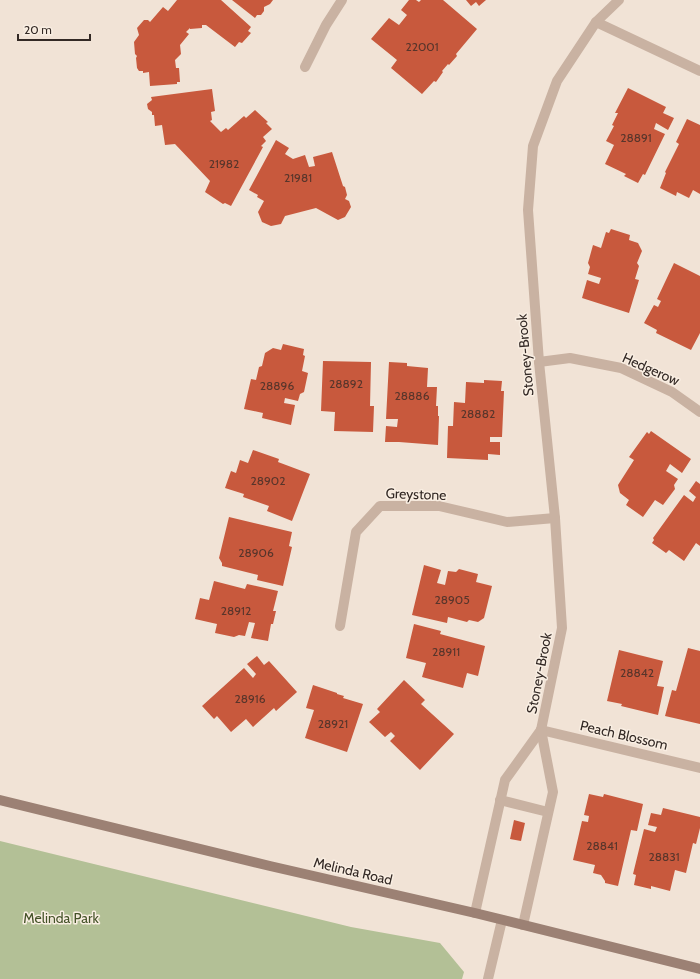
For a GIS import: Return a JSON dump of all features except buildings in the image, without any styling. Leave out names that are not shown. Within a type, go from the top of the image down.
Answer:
[{"type":"main road","name":"Melinda Road","points":[[0,800],[270,866],[475,913],[700,969]]},
{"type":"street","points":[[305,67],[326,26],[342,0]]},
{"type":"street","name":"Stoney-Brook","points":[[523,925],[553,792],[541,730],[562,628],[555,518],[539,362],[528,210],[533,146],[557,81],[596,22],[619,0]]},
{"type":"street","points":[[596,22],[700,71]]},
{"type":"street","name":"Hedgerow","points":[[539,362],[570,358],[621,368],[672,392],[700,412]]},
{"type":"street","name":"Greystone","points":[[340,626],[356,532],[380,506],[439,506],[507,522],[555,518]]},
{"type":"street","name":"Stoney-Brook","points":[[475,913],[505,780],[541,730]]},
{"type":"street","name":"Peach Blossom","points":[[541,730],[700,768]]},
{"type":"street","points":[[500,800],[548,812]]},
{"type":"street","points":[[488,979],[502,920]]},
{"type":"green space","name":"Melinda Park","points":[[0,841],[351,927],[440,943],[464,972],[462,979],[0,979]]}]
